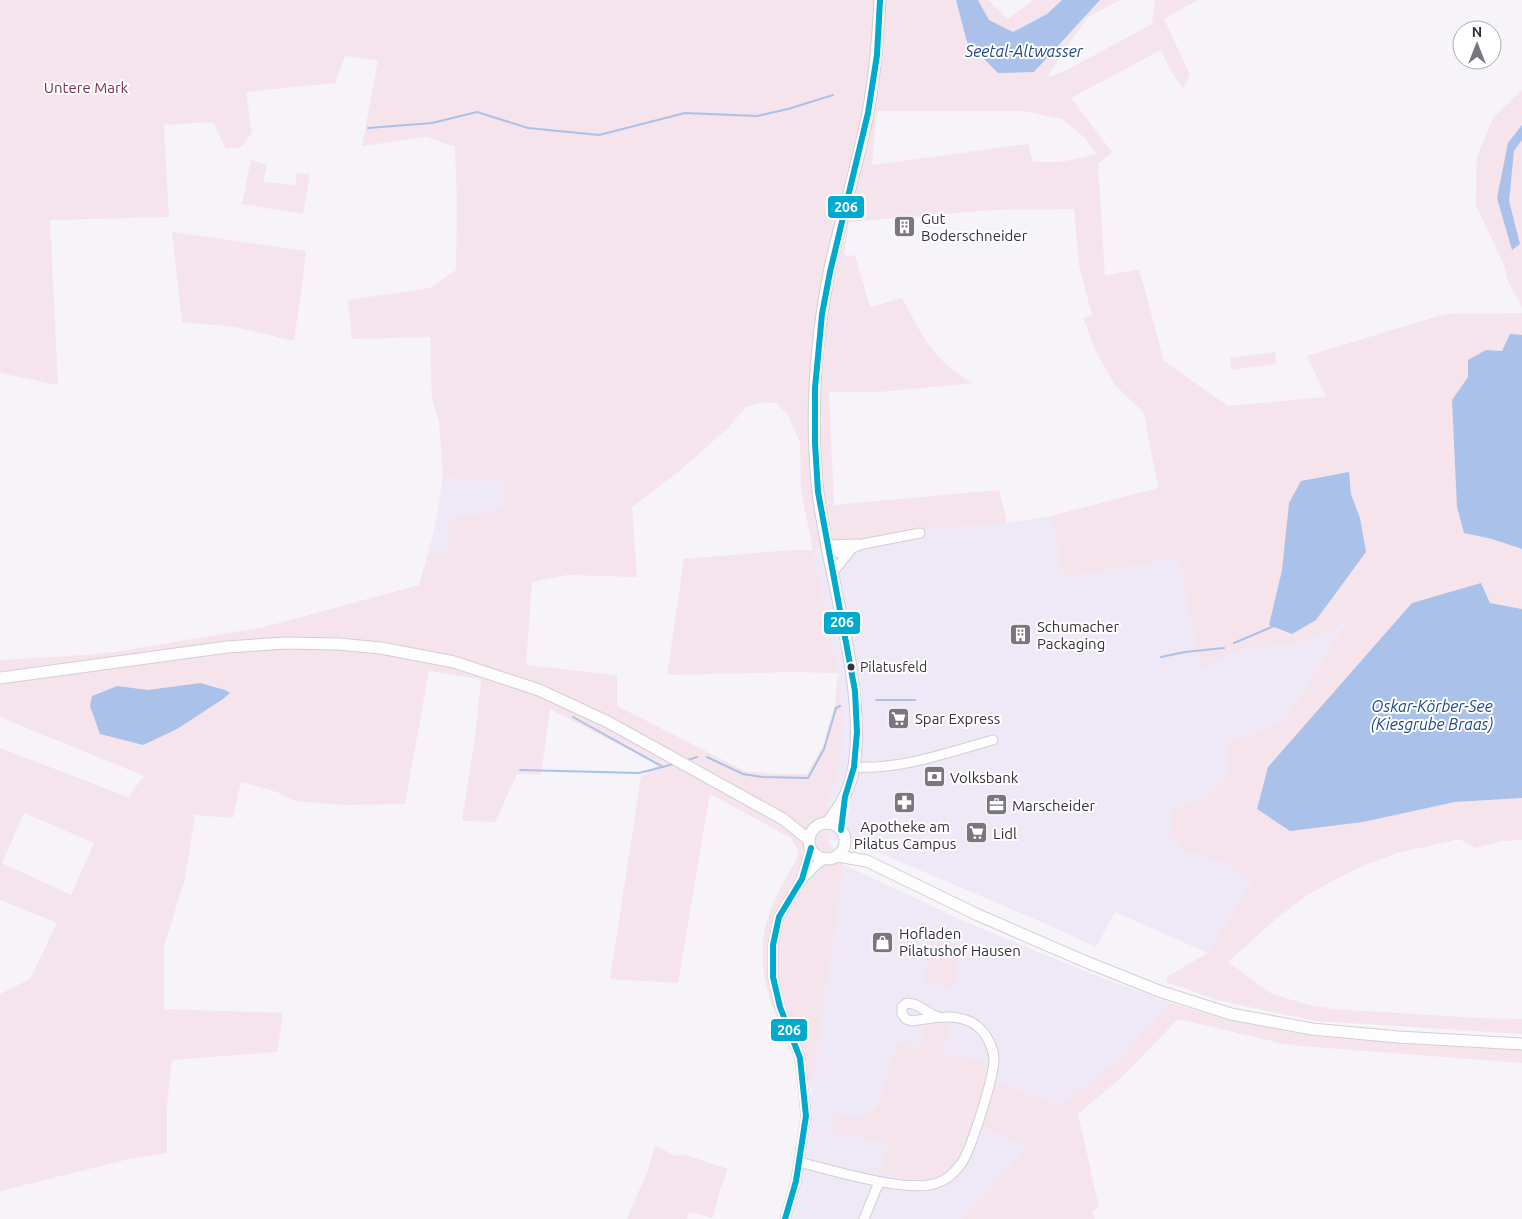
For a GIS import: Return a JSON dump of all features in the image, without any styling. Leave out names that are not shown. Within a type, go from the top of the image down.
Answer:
[{"type":"main road","points":[[880,0],[877,55],[868,113],[830,272],[822,314],[815,388],[815,443],[818,492],[855,691],[857,732],[854,767],[845,797],[841,830],[845,842],[867,861],[978,915],[1122,977],[1195,1004],[1231,1014],[1312,1030],[1522,1044]]},
{"type":"main road","points":[[0,678],[227,647],[285,643],[338,644],[381,648],[454,662],[539,690],[608,722],[783,819],[806,826],[832,824],[841,830]]},
{"type":"main road","points":[[810,844],[812,831],[822,825],[845,797]]},
{"type":"main road","points":[[783,819],[810,844],[814,853],[867,861]]},
{"type":"main road","points":[[831,857],[841,852],[845,842]]},
{"type":"street","points":[[827,547],[863,544],[920,533]]},
{"type":"street","points":[[827,547],[839,552],[863,544]]},
{"type":"street","points":[[833,572],[845,555],[852,549]]},
{"type":"street","points":[[854,767],[866,768],[913,761],[993,740]]},
{"type":"street","points":[[802,879],[810,844]]},
{"type":"street","points":[[785,1219],[799,1162],[806,1116],[800,1058],[780,1007],[773,977],[773,945],[779,917],[802,879],[815,866],[831,857]]},
{"type":"street","points":[[799,1162],[879,1182],[918,1186],[938,1183],[954,1173],[962,1163],[977,1125],[993,1070],[994,1060],[988,1038],[978,1026],[952,1017],[938,1017]]},
{"type":"street","points":[[864,1219],[879,1182]]},
{"type":"shaded area","points":[[443,477],[503,481],[504,508],[449,519],[449,552],[428,554],[436,521]]},
{"type":"shaded area","name":"Pilatusfeld","points":[[1051,516],[1063,578],[1179,558],[1200,668],[1236,651],[1305,642],[1344,623],[1284,722],[1226,744],[1230,771],[1204,798],[1171,808],[1183,848],[1222,862],[1252,880],[1208,953],[1115,912],[1096,947],[861,845],[828,839],[819,820],[830,797],[838,673],[813,550],[899,532],[1007,523]]},
{"type":"shaded area","points":[[844,866],[968,923],[1087,972],[1170,1003],[1118,1060],[1060,1105],[987,1078],[991,1064],[896,1043],[879,1102],[861,1118],[888,1143],[956,1161],[973,1124],[1030,1146],[962,1219],[784,1219],[812,1090]]},
{"type":"green space","name":"Untere Mark","points":[[0,0],[956,0],[967,42],[1034,72],[1100,0],[1120,0],[1087,18],[1046,78],[1065,71],[1152,24],[1155,0],[1198,0],[1164,19],[1190,75],[1183,88],[1170,70],[1161,50],[1071,98],[1112,152],[1098,164],[1105,276],[1139,269],[1164,361],[1228,406],[1326,397],[1307,356],[1445,314],[1522,313],[1522,335],[1510,334],[1502,351],[1486,350],[1452,400],[1464,533],[1492,539],[1522,549],[1522,609],[1490,603],[1363,822],[1455,802],[1522,798],[1522,840],[1503,841],[1476,848],[1459,839],[1397,853],[1365,865],[1306,896],[1276,919],[1228,962],[1272,994],[1309,1005],[1334,1009],[1522,1019],[1522,1034],[1316,1021],[1218,1000],[1166,982],[1168,976],[1208,953],[1252,880],[1222,862],[1183,849],[1171,832],[1171,808],[1204,798],[1230,771],[1226,744],[1284,722],[1344,624],[1305,642],[1236,651],[1200,669],[1179,558],[1063,578],[1051,516],[1158,488],[1144,413],[1115,385],[1095,350],[1083,318],[1092,315],[1079,265],[1074,209],[992,210],[849,222],[844,257],[855,255],[870,307],[902,298],[930,347],[960,375],[974,383],[879,392],[829,392],[834,505],[999,490],[1007,523],[899,532],[813,550],[801,490],[800,443],[788,415],[776,403],[762,402],[746,407],[727,429],[679,471],[632,507],[637,577],[567,575],[532,582],[526,665],[617,675],[617,706],[745,771],[773,774],[807,774],[822,747],[835,704],[838,673],[842,704],[842,754],[826,805],[829,814],[819,820],[844,866],[812,1090],[772,1005],[763,961],[763,938],[769,914],[798,856],[797,849],[791,838],[710,794],[678,983],[610,979],[641,777],[658,765],[550,709],[541,775],[517,774],[495,822],[462,821],[475,737],[481,680],[429,671],[405,804],[345,805],[295,801],[277,792],[241,782],[233,818],[195,815],[185,879],[164,946],[164,1009],[283,1013],[277,1052],[172,1060],[167,1105],[167,1153],[125,1160],[0,1191],[0,994],[30,979],[57,923],[0,900],[0,748],[128,797],[144,776],[0,717],[0,660],[114,652],[264,627],[419,585],[428,554],[449,552],[449,519],[504,508],[503,481],[443,477],[439,422],[432,398],[430,337],[352,339],[348,300],[430,288],[456,270],[457,200],[455,147],[427,137],[362,146],[378,60],[345,56],[335,83],[246,92],[252,132],[242,147],[226,149],[213,122],[164,125],[169,217],[50,220],[58,385],[0,373]],"holes":[[[877,111],[1022,111],[1062,119],[1085,138],[1097,154],[1061,162],[1033,162],[1028,144],[872,165]],[[1349,472],[1351,494],[1360,518],[1292,634],[1270,625],[1282,570]],[[24,813],[94,843],[71,895],[2,863]]]},
{"type":"green space","points":[[978,0],[988,0],[1008,19],[1033,0],[1062,0],[1047,14],[1013,32],[989,20]]},
{"type":"green space","points":[[1522,90],[1522,307],[1508,281],[1504,265],[1476,205],[1477,158],[1493,118]]},
{"type":"green space","points":[[251,160],[267,165],[263,182],[295,185],[297,173],[310,174],[303,214],[242,204]]},
{"type":"green space","points":[[172,232],[306,251],[294,341],[235,327],[182,322]]},
{"type":"green space","points":[[1275,352],[1276,364],[1231,370],[1230,358]]},
{"type":"green space","points":[[790,550],[813,550],[838,673],[792,672],[667,675],[684,559]]},
{"type":"green space","points":[[931,940],[961,946],[953,988],[924,983]]},
{"type":"green space","points":[[1170,1003],[1226,1019],[1309,1035],[1522,1050],[1522,1063],[1301,1046],[1280,1043],[1178,1019],[1121,1078],[1078,1114],[1099,1207],[1092,1212],[1095,1219],[962,1219],[1029,1146],[973,1124],[956,1161],[948,1171],[932,1179],[917,1182],[882,1172],[888,1143],[832,1133],[835,1116],[861,1118],[879,1103],[896,1043],[920,1048],[926,1023],[951,1021],[943,1053],[992,1064],[987,1078],[1060,1105],[1118,1060]]},
{"type":"green space","points":[[655,1145],[675,1156],[683,1154],[728,1169],[720,1190],[713,1218],[689,1212],[687,1219],[627,1219],[648,1170]]},
{"type":"water","name":"Seetal-Altwasser","points":[[956,0],[978,0],[989,20],[1013,32],[1047,14],[1062,0],[1100,0],[1034,72],[998,73],[967,42]]},
{"type":"water","points":[[1522,125],[1522,140],[1514,151],[1509,201],[1520,244],[1512,250],[1497,198],[1508,143]]},
{"type":"water","points":[[1510,334],[1522,335],[1522,549],[1492,539],[1464,533],[1457,507],[1452,400],[1468,377],[1468,360],[1486,350],[1502,351]]},
{"type":"water","points":[[1349,472],[1351,494],[1360,518],[1366,552],[1316,620],[1292,634],[1269,625],[1282,570],[1289,503],[1301,481]]},
{"type":"water","name":"Oskar-Körber-See (Kiesgrube Braas)","points":[[1481,583],[1490,603],[1522,609],[1522,798],[1455,802],[1363,822],[1290,831],[1257,809],[1268,767],[1412,603]]},
{"type":"water","points":[[200,683],[230,693],[177,729],[143,745],[100,734],[90,706],[92,696],[117,686],[148,690]]},
{"type":"waterway","points":[[368,128],[432,123],[477,112],[528,128],[599,135],[685,113],[757,116],[788,109],[833,95]]},
{"type":"waterway","points":[[1234,643],[1274,626]]},
{"type":"waterway","points":[[1161,657],[1185,652],[1224,648]]},
{"type":"waterway","points":[[876,700],[915,700]]},
{"type":"waterway","points":[[707,757],[743,774],[762,777],[808,778],[824,749],[836,708],[840,706]]},
{"type":"waterway","points":[[573,717],[663,767]]},
{"type":"waterway","points":[[688,760],[697,757]]},
{"type":"waterway","points":[[520,770],[639,773],[674,764]]},
{"type":"transit line","name":"206","points":[[841,830],[845,797],[854,767],[857,732],[855,691],[818,492],[815,443],[815,388],[822,314],[830,272],[868,113],[877,55],[880,0]]},
{"type":"transit line","name":"206","points":[[785,1219],[796,1181],[806,1116],[800,1058],[780,1007],[773,977],[773,945],[779,917],[802,879],[811,848]]},
{"type":"place","name":"Gut Boderschneider","points":[[905,227]]},
{"type":"place","name":"Schumacher Packaging","points":[[1021,635]]},
{"type":"place","name":"Pilatusfeld","points":[[851,667]]},
{"type":"place","name":"Spar Express","points":[[899,718]]},
{"type":"place","name":"Volksbank","points":[[934,777]]},
{"type":"place","name":"Apotheke am Pilatus Campus","points":[[905,803]]},
{"type":"place","name":"Marscheider","points":[[996,805]]},
{"type":"place","name":"Lidl","points":[[977,833]]},
{"type":"place","name":"Hofladen Pilatushof Hausen","points":[[883,942]]}]
